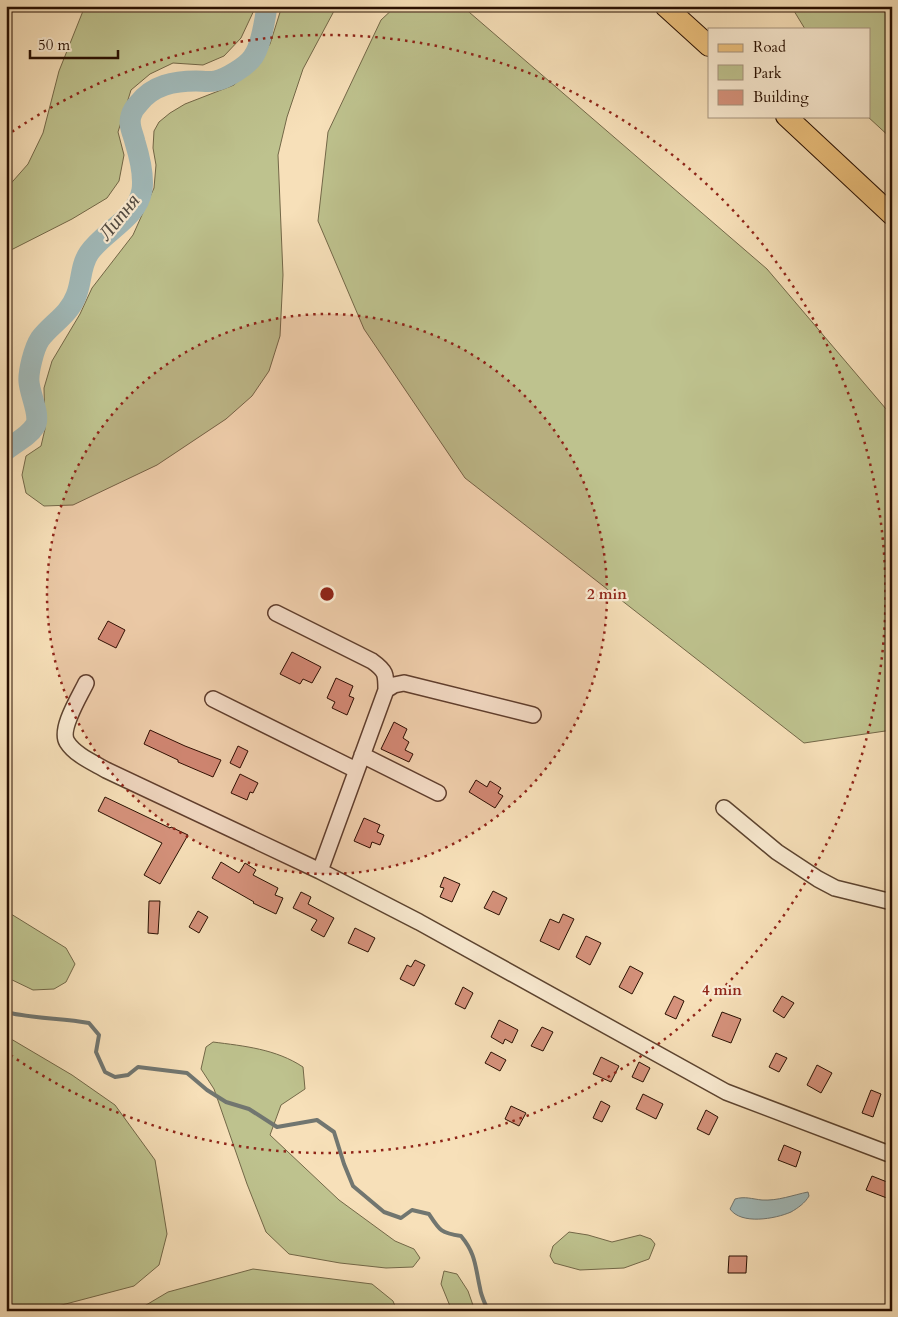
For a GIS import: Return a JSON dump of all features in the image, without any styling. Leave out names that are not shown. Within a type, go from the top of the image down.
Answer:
[{"type":"main road","points":[[665,6],[708,45]]},
{"type":"main road","points":[[788,118],[892,216]]},
{"type":"street","points":[[276,614],[372,661],[382,668],[386,676],[386,690],[320,871]]},
{"type":"street","points":[[386,690],[404,682],[533,714]]},
{"type":"street","points":[[86,684],[70,717],[65,733],[67,742],[75,750],[106,770],[320,871],[419,922],[726,1092],[766,1109],[892,1155]]},
{"type":"street","points":[[213,700],[356,770]]},
{"type":"street","points":[[362,755],[438,794]]},
{"type":"street","points":[[724,808],[777,852],[818,880],[835,888],[892,902]]},
{"type":"green space","points":[[85,6],[256,6],[241,38],[224,56],[203,65],[173,63],[150,74],[131,90],[118,132],[124,155],[119,181],[107,198],[72,219],[11,250],[6,255],[6,189],[28,164],[43,133],[59,71]]},
{"type":"green space","points":[[282,6],[340,6],[334,11],[303,69],[287,117],[278,155],[283,275],[280,336],[269,371],[252,396],[226,419],[157,465],[73,505],[44,506],[26,493],[22,475],[26,456],[41,446],[45,429],[44,388],[52,361],[80,314],[92,288],[133,235],[154,188],[156,165],[153,148],[154,131],[159,122],[185,104],[234,85],[259,61],[270,44]]},
{"type":"green space","points":[[396,6],[462,6],[767,269],[892,416],[892,730],[804,743],[465,478],[364,329],[318,221],[328,132],[381,20]]},
{"type":"green space","points":[[791,6],[892,6],[892,139],[869,118],[870,28],[804,28]]},
{"type":"green space","points":[[6,908],[11,914],[66,948],[75,964],[66,982],[54,989],[33,990],[6,977]]},
{"type":"green space","points":[[6,1036],[72,1075],[115,1105],[155,1160],[167,1234],[159,1265],[134,1286],[39,1311],[6,1311]]},
{"type":"green space","points":[[213,1042],[271,1052],[303,1067],[305,1089],[281,1105],[270,1135],[339,1200],[395,1241],[414,1249],[420,1258],[413,1267],[386,1268],[340,1263],[289,1254],[266,1232],[214,1089],[201,1069],[206,1047]]},
{"type":"green space","points":[[569,1232],[612,1242],[640,1235],[651,1239],[655,1244],[649,1259],[624,1268],[580,1270],[554,1263],[550,1256],[553,1246]]},
{"type":"green space","points":[[253,1269],[372,1284],[393,1301],[397,1311],[136,1311],[168,1292]]},
{"type":"green space","points":[[444,1271],[457,1274],[468,1291],[475,1311],[452,1311],[441,1284]]},
{"type":"water","points":[[808,1192],[809,1196],[799,1207],[776,1217],[750,1219],[735,1214],[730,1209],[735,1199],[739,1198],[774,1200]]},
{"type":"building","points":[[108,621],[125,630],[116,648],[98,639]]},
{"type":"building","points":[[292,652],[321,667],[312,683],[303,679],[300,684],[280,674]]},
{"type":"building","points":[[336,678],[353,686],[349,696],[354,698],[347,715],[332,708],[335,702],[327,698]]},
{"type":"building","points":[[394,722],[407,729],[403,738],[409,742],[405,750],[413,754],[409,762],[381,749]]},
{"type":"building","points":[[150,730],[221,760],[213,777],[178,762],[178,760],[144,744]]},
{"type":"building","points":[[238,746],[248,751],[240,768],[230,763]]},
{"type":"building","points":[[240,774],[258,783],[253,793],[250,792],[247,800],[231,793]]},
{"type":"building","points":[[476,780],[487,787],[490,781],[501,788],[498,793],[503,796],[495,808],[469,792]]},
{"type":"building","points":[[105,797],[188,835],[160,884],[144,875],[162,843],[98,811]]},
{"type":"building","points":[[364,818],[380,825],[377,832],[384,835],[380,845],[372,842],[370,848],[354,841]]},
{"type":"building","points":[[221,862],[239,873],[245,863],[256,870],[253,875],[278,888],[275,895],[283,898],[276,914],[253,903],[212,878]]},
{"type":"building","points":[[444,877],[460,884],[452,902],[440,897],[444,888],[440,887]]},
{"type":"building","points":[[493,891],[507,898],[499,915],[484,908]]},
{"type":"building","points":[[301,892],[311,897],[308,904],[334,918],[324,937],[311,930],[317,920],[293,908]]},
{"type":"building","points":[[149,901],[160,901],[158,934],[148,933]]},
{"type":"building","points":[[198,911],[208,917],[199,933],[189,927]]},
{"type":"building","points":[[563,914],[574,919],[559,950],[540,941],[550,919],[559,923]]},
{"type":"building","points":[[355,928],[375,938],[368,952],[348,943]]},
{"type":"building","points":[[586,936],[601,943],[590,965],[576,957]]},
{"type":"building","points":[[415,960],[425,965],[414,986],[400,979],[407,965],[411,967]]},
{"type":"building","points":[[630,966],[643,973],[632,994],[619,987]]},
{"type":"building","points":[[463,987],[473,993],[465,1009],[455,1004]]},
{"type":"building","points":[[674,996],[684,1001],[676,1019],[665,1014]]},
{"type":"building","points":[[782,996],[794,1003],[784,1018],[773,1011]]},
{"type":"building","points":[[722,1012],[741,1019],[731,1043],[712,1036]]},
{"type":"building","points":[[499,1020],[518,1030],[512,1043],[505,1039],[503,1044],[491,1037]]},
{"type":"building","points":[[542,1027],[553,1032],[543,1051],[531,1046]]},
{"type":"building","points":[[491,1052],[506,1060],[500,1071],[485,1063]]},
{"type":"building","points":[[776,1053],[787,1058],[779,1072],[769,1067]]},
{"type":"building","points":[[601,1057],[619,1066],[611,1082],[593,1074]]},
{"type":"building","points":[[639,1062],[650,1068],[643,1082],[632,1077]]},
{"type":"building","points":[[817,1065],[832,1073],[821,1093],[807,1085]]},
{"type":"building","points":[[871,1090],[881,1094],[873,1117],[862,1113]]},
{"type":"building","points":[[643,1094],[663,1104],[656,1119],[636,1109]]},
{"type":"building","points":[[601,1101],[610,1106],[602,1122],[593,1118]]},
{"type":"building","points":[[511,1106],[526,1113],[519,1126],[505,1119]]},
{"type":"building","points":[[706,1110],[718,1117],[709,1135],[697,1129]]},
{"type":"building","points":[[784,1145],[801,1152],[796,1167],[778,1160]]},
{"type":"building","points":[[872,1176],[892,1184],[892,1200],[866,1190]]},
{"type":"building","points":[[729,1256],[747,1256],[746,1273],[728,1273]]},
{"type":"waterway","name":"Липня","points":[[6,450],[29,433],[37,422],[29,378],[32,360],[40,339],[73,303],[78,291],[84,263],[89,253],[95,245],[127,217],[139,200],[142,190],[142,178],[140,159],[130,126],[133,111],[145,97],[164,85],[188,81],[220,80],[241,68],[256,52],[267,6]]},
{"type":"waterway","points":[[6,1012],[89,1023],[99,1035],[96,1052],[105,1072],[115,1077],[128,1075],[138,1067],[187,1073],[207,1090],[226,1102],[249,1109],[277,1127],[317,1120],[334,1132],[353,1186],[384,1212],[401,1218],[412,1210],[429,1214],[442,1230],[449,1234],[461,1236],[470,1249],[476,1267],[481,1294],[488,1311]]}]
